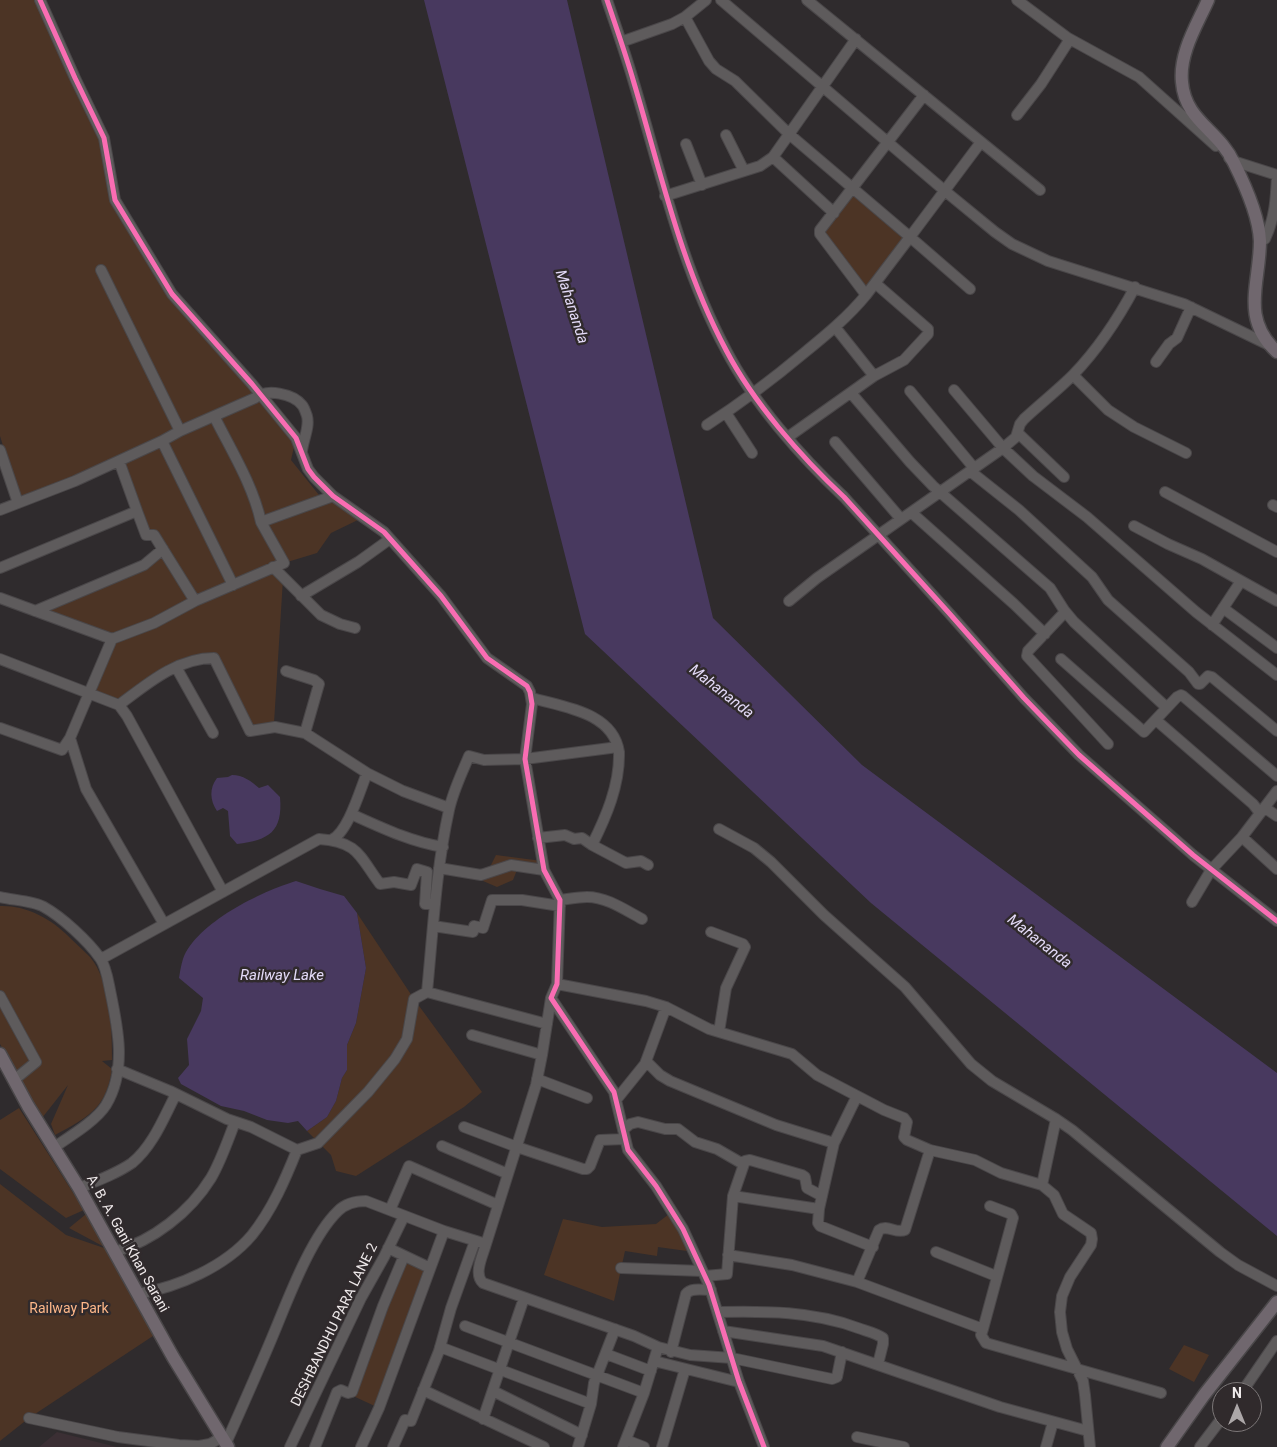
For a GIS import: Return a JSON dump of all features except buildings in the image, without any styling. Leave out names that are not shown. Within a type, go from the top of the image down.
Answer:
[{"type":"main road","points":[[1208,0],[1183,61],[1181,69],[1183,88],[1189,109],[1236,161]]},
{"type":"main road","points":[[1215,0],[1190,57],[1187,68],[1188,92],[1200,116],[1222,138],[1236,161],[1252,204],[1262,240],[1254,289],[1255,312],[1260,329],[1275,347]]},
{"type":"main road","name":"A. B. A. Gani Khan Sarani","points":[[0,1054],[53,1148],[79,1188],[173,1357],[225,1441]]},
{"type":"main road","points":[[1167,1447],[1204,1395],[1277,1302]]},
{"type":"street","points":[[40,0],[104,138],[115,200],[172,294],[296,438],[314,477],[333,496],[384,532],[441,596],[487,658],[527,686],[532,698],[525,759],[544,870],[560,903],[556,984],[551,998],[537,1080],[498,1204],[451,1308],[440,1347],[411,1421],[405,1420],[392,1447]]},
{"type":"street","points":[[607,0],[634,82],[665,196],[694,282],[726,350],[753,394],[788,437],[1055,731],[1107,780],[1211,870],[1277,921]]},
{"type":"street","points":[[722,0],[945,192],[995,232],[1024,250],[1048,261],[1135,287],[1191,307],[1275,347]]},
{"type":"street","points":[[807,0],[1040,190]]},
{"type":"street","points":[[1016,0],[1070,39],[1140,77],[1236,161],[1277,175],[1274,215],[1271,226],[1262,240]]},
{"type":"street","points":[[621,42],[672,24],[685,17],[702,1]]},
{"type":"street","points":[[685,17],[713,66],[735,81],[789,134],[970,289]]},
{"type":"street","points":[[665,196],[760,166],[773,157],[856,39]]},
{"type":"street","points":[[1017,115],[1041,84],[1070,39]]},
{"type":"street","points":[[866,295],[820,235],[820,230],[924,95]]},
{"type":"street","points":[[726,135],[744,171]]},
{"type":"street","points":[[707,425],[753,394],[835,327],[866,295],[981,142]]},
{"type":"street","points":[[686,144],[702,185]]},
{"type":"street","points":[[773,157],[834,213]]},
{"type":"street","points":[[102,270],[180,430]]},
{"type":"street","points":[[788,437],[874,376],[904,360],[929,332],[928,328],[875,283]]},
{"type":"street","points":[[789,601],[817,578],[941,493],[1015,439],[1020,424],[1024,419],[1073,375],[1106,336],[1135,287]]},
{"type":"street","points":[[1156,362],[1169,344],[1177,338],[1191,307]]},
{"type":"street","points":[[835,327],[874,376]]},
{"type":"street","points":[[1073,375],[1108,410],[1134,427],[1186,453]]},
{"type":"street","points":[[954,390],[1003,448],[1033,476],[1087,517],[1212,624],[1277,676]]},
{"type":"street","points":[[910,391],[972,469],[1092,577],[1108,600],[1189,672],[1198,684],[1206,677],[1212,677],[1277,731]]},
{"type":"street","points":[[0,510],[75,481],[260,394],[273,392],[289,397],[302,405],[308,418],[308,427],[302,452]]},
{"type":"street","points":[[850,393],[910,462],[941,493],[1050,588],[1065,612],[1166,707]]},
{"type":"street","points":[[726,413],[752,453]]},
{"type":"street","points":[[0,598],[112,639],[154,623],[195,601],[284,563],[261,522],[250,488],[214,416]]},
{"type":"street","points":[[1018,434],[1064,477]]},
{"type":"street","points":[[162,441],[233,585]]},
{"type":"street","points":[[835,442],[902,519]]},
{"type":"street","points":[[0,451],[18,503]]},
{"type":"street","points":[[119,461],[146,535],[154,535],[195,601]]},
{"type":"street","points":[[1165,492],[1277,552]]},
{"type":"street","points":[[261,522],[333,496]]},
{"type":"street","points":[[0,568],[137,510]]},
{"type":"street","points":[[912,513],[1045,634]]},
{"type":"street","points":[[1134,526],[1202,559],[1277,601]]},
{"type":"street","points":[[301,596],[358,562],[390,539]]},
{"type":"street","points":[[35,611],[144,565],[163,549]]},
{"type":"street","points":[[273,568],[321,616],[354,628]]},
{"type":"street","points":[[1212,624],[1241,581]]},
{"type":"street","points":[[1224,608],[1277,648]]},
{"type":"street","points":[[1065,612],[1028,651],[1027,656],[1108,744]]},
{"type":"street","points":[[62,750],[70,738],[112,639]]},
{"type":"street","points":[[119,704],[168,670],[202,658],[214,658],[250,731],[275,727],[305,733],[367,773],[403,791],[450,808]]},
{"type":"street","points":[[0,659],[119,704],[223,892]]},
{"type":"street","points":[[1061,659],[1142,731],[1146,731],[1179,695],[1183,696],[1277,776]]},
{"type":"street","points":[[176,667],[213,733]]},
{"type":"street","points":[[286,671],[314,680],[319,684],[305,733]]},
{"type":"street","points":[[532,698],[600,720],[618,746],[619,757],[611,801],[592,845]]},
{"type":"street","points":[[1156,720],[1253,804],[1277,816]]},
{"type":"street","points":[[0,728],[62,750],[77,758]]},
{"type":"street","points":[[70,738],[86,789],[164,924]]},
{"type":"street","points":[[427,992],[439,868],[450,808],[468,756],[484,760],[525,759],[618,746]]},
{"type":"street","points":[[331,840],[338,836],[350,814],[367,773]]},
{"type":"street","points":[[1192,902],[1211,870],[1242,837],[1277,791]]},
{"type":"street","points":[[350,814],[390,831],[443,846]]},
{"type":"street","points":[[720,830],[754,848],[771,862],[800,892],[905,987],[971,1064],[981,1073],[992,1082],[1056,1119],[1220,1252],[1238,1265],[1277,1286]]},
{"type":"street","points":[[538,838],[565,835],[574,839],[582,838],[626,862],[641,861],[648,865]]},
{"type":"street","points":[[1242,837],[1277,869]]},
{"type":"street","points":[[101,959],[319,839],[349,845],[358,852],[380,884],[394,882],[411,885],[417,869],[427,872],[425,904],[435,904]]},
{"type":"street","points":[[439,868],[481,875],[511,865],[544,870]]},
{"type":"street","points":[[0,897],[42,906],[64,920],[101,959],[118,1029],[118,1069],[116,1082],[105,1106],[88,1122],[53,1148]]},
{"type":"street","points":[[433,926],[473,932],[474,926],[483,928],[492,900],[560,903],[589,897],[598,898],[642,919]]},
{"type":"street","points":[[711,932],[743,944],[746,947],[726,988],[719,1032]]},
{"type":"street","points":[[556,984],[646,1001],[719,1032],[792,1054],[817,1075],[904,1118],[907,1122],[904,1134],[905,1140],[930,1150],[975,1160],[1001,1173],[1042,1185],[1054,1195],[1063,1214],[1091,1233],[1092,1239],[1091,1245],[1070,1277],[1062,1296],[1060,1312],[1062,1332],[1067,1349],[1078,1370],[1086,1395],[1090,1447]]},
{"type":"street","points":[[118,1069],[235,1122],[251,1127],[297,1150],[318,1143],[368,1092],[395,1059],[406,1039],[414,999],[427,992],[547,1024]]},
{"type":"street","points":[[0,996],[36,1062],[14,1080]]},
{"type":"street","points":[[551,998],[614,1092],[628,1150],[656,1186],[683,1229],[704,1273],[739,1382],[764,1447]]},
{"type":"street","points":[[616,1100],[640,1072],[646,1061],[666,1008]]},
{"type":"street","points":[[472,1035],[542,1055]]},
{"type":"street","points":[[646,1061],[660,1075],[670,1081],[776,1125],[834,1143]]},
{"type":"street","points":[[537,1080],[587,1098]]},
{"type":"street","points":[[79,1188],[118,1172],[133,1162],[152,1139],[176,1094]]},
{"type":"street","points":[[857,1096],[834,1143],[817,1220],[820,1226],[872,1247]]},
{"type":"street","points":[[1042,1185],[1056,1119]]},
{"type":"street","points":[[114,1252],[150,1236],[176,1218],[191,1204],[212,1177],[235,1122]]},
{"type":"street","points":[[464,1127],[517,1147],[587,1169],[590,1166],[599,1141],[624,1134],[630,1124],[638,1122],[665,1129],[678,1129],[695,1142],[717,1149],[743,1164]]},
{"type":"street","points":[[442,1146],[508,1174]]},
{"type":"street","points":[[138,1294],[174,1285],[212,1268],[230,1255],[252,1234],[262,1219],[284,1181],[297,1150]]},
{"type":"street","points":[[857,1282],[879,1230],[882,1228],[901,1232],[905,1230],[930,1150]]},
{"type":"street","points":[[621,1268],[727,1274],[733,1196],[743,1164],[748,1160],[802,1175],[808,1188],[822,1196]]},
{"type":"street","points":[[390,1210],[409,1166],[498,1204]]},
{"type":"street","points":[[733,1196],[819,1209]]},
{"type":"street","points":[[30,1418],[117,1442],[199,1446],[210,1444],[217,1440],[225,1441],[252,1385],[297,1277],[321,1233],[344,1206],[354,1201],[366,1201],[480,1242]]},
{"type":"street","points":[[990,1206],[1013,1216],[996,1276],[982,1340],[986,1343],[1161,1393]]},
{"type":"street","name":"DESHBANDHU PARA LANE 2","points":[[290,1447],[361,1298],[404,1216]]},
{"type":"street","points":[[361,1447],[379,1408],[444,1230]]},
{"type":"street","points":[[480,1242],[478,1274],[479,1280],[483,1283],[616,1330],[671,1352],[732,1358],[832,1379],[837,1377],[842,1352]]},
{"type":"street","points":[[388,1248],[430,1268]]},
{"type":"street","points":[[936,1252],[996,1276]]},
{"type":"street","points":[[728,1255],[792,1265],[857,1282],[983,1329]]},
{"type":"street","points":[[316,1447],[337,1392],[341,1390],[348,1393],[352,1392],[382,1306],[404,1256]]},
{"type":"street","points":[[671,1352],[686,1294],[688,1291],[693,1290],[711,1290]]},
{"type":"street","points":[[483,1419],[524,1298]]},
{"type":"street","points":[[718,1312],[760,1311],[790,1313],[839,1321],[883,1338],[878,1364]]},
{"type":"street","points":[[465,1326],[644,1393]]},
{"type":"street","points":[[578,1447],[591,1404],[592,1389],[616,1330]]},
{"type":"street","points":[[723,1331],[807,1343],[842,1352],[984,1401],[1088,1431]]},
{"type":"street","points":[[1249,1382],[1277,1341]]},
{"type":"street","points":[[440,1347],[591,1404]]},
{"type":"street","points":[[644,1447],[625,1444],[644,1393],[658,1347]]},
{"type":"street","points":[[606,1354],[652,1366],[686,1369],[739,1382]]},
{"type":"street","points":[[662,1447],[686,1369]]},
{"type":"street","points":[[423,1390],[544,1447]]},
{"type":"street","points":[[493,1391],[582,1435]]},
{"type":"street","points":[[1046,1447],[1053,1422]]},
{"type":"street","points":[[1200,1447],[1212,1431]]},
{"type":"street","points":[[857,1437],[904,1447]]},
{"type":"shaded area","points":[[57,1432],[117,1447],[39,1447]]},
{"type":"green space","points":[[0,0],[36,0],[104,138],[115,200],[172,294],[296,438],[291,460],[323,500],[277,517],[331,501],[362,518],[331,533],[317,553],[284,563],[274,723],[250,731],[209,658],[197,659],[173,668],[119,705],[92,694],[112,639],[43,612],[144,565],[163,549],[155,535],[146,535],[119,461],[162,441],[231,586],[233,585],[165,442],[258,395],[21,504],[0,436]]},
{"type":"green space","points":[[853,189],[908,238],[866,293],[822,231]]},
{"type":"green space","points":[[496,855],[542,861],[544,870],[517,870],[513,880],[497,887],[483,881]]},
{"type":"green space","points":[[0,906],[27,910],[43,917],[58,927],[90,957],[97,967],[106,992],[111,1020],[112,1060],[102,1061],[112,1069],[109,1083],[100,1103],[94,1110],[77,1123],[55,1135],[51,1124],[68,1085],[42,1118],[0,1044]]},
{"type":"green space","points":[[357,913],[414,999],[482,1092],[464,1107],[356,1176],[336,1171],[331,1155],[307,1131],[327,1117],[336,1101],[342,1078],[347,1070],[347,1045],[356,1023],[366,968]]},
{"type":"green space","points":[[19,1108],[84,1210],[66,1218],[0,1169],[0,1120]]},
{"type":"green space","name":"Railway Park","points":[[0,1184],[66,1235],[110,1250],[69,1228],[91,1210],[159,1332],[29,1418],[0,1441]]},
{"type":"green space","points":[[669,1214],[694,1252],[658,1247],[657,1256],[625,1251],[614,1301],[544,1275],[563,1219],[602,1227],[656,1224]]},
{"type":"green space","points":[[404,1256],[429,1268],[379,1408],[351,1395]]},
{"type":"green space","points":[[1184,1345],[1209,1355],[1194,1382],[1169,1369]]},
{"type":"water","name":"Mahananda","points":[[424,0],[567,0],[713,618],[862,765],[1277,1073],[1277,1236],[871,903],[585,634]]},
{"type":"water","points":[[232,775],[247,779],[259,788],[268,785],[280,797],[279,819],[272,832],[265,837],[237,844],[230,836],[228,811],[223,808],[217,811],[211,794],[217,778]]},
{"type":"water","name":"Railway Lake","points":[[296,881],[344,896],[357,913],[366,968],[356,1023],[347,1045],[347,1070],[342,1078],[336,1101],[327,1117],[307,1131],[298,1121],[288,1123],[267,1120],[244,1111],[221,1106],[181,1084],[178,1078],[189,1065],[187,1039],[201,1011],[203,998],[179,978],[183,959],[190,946],[201,933],[232,910],[266,892]]},
{"type":"cycle path","points":[[40,0],[104,138],[115,200],[172,294],[252,384],[296,438],[308,469],[314,477],[333,496],[384,532],[441,596],[487,658],[527,686],[532,704],[525,759],[544,870],[560,900],[557,984],[551,998],[614,1092],[628,1150],[656,1186],[683,1229],[709,1285],[739,1382],[764,1447]]},
{"type":"cycle path","points":[[607,0],[631,73],[673,219],[696,286],[737,370],[764,409],[795,447],[844,497],[1024,698],[1079,755],[1193,855],[1277,921]]}]
